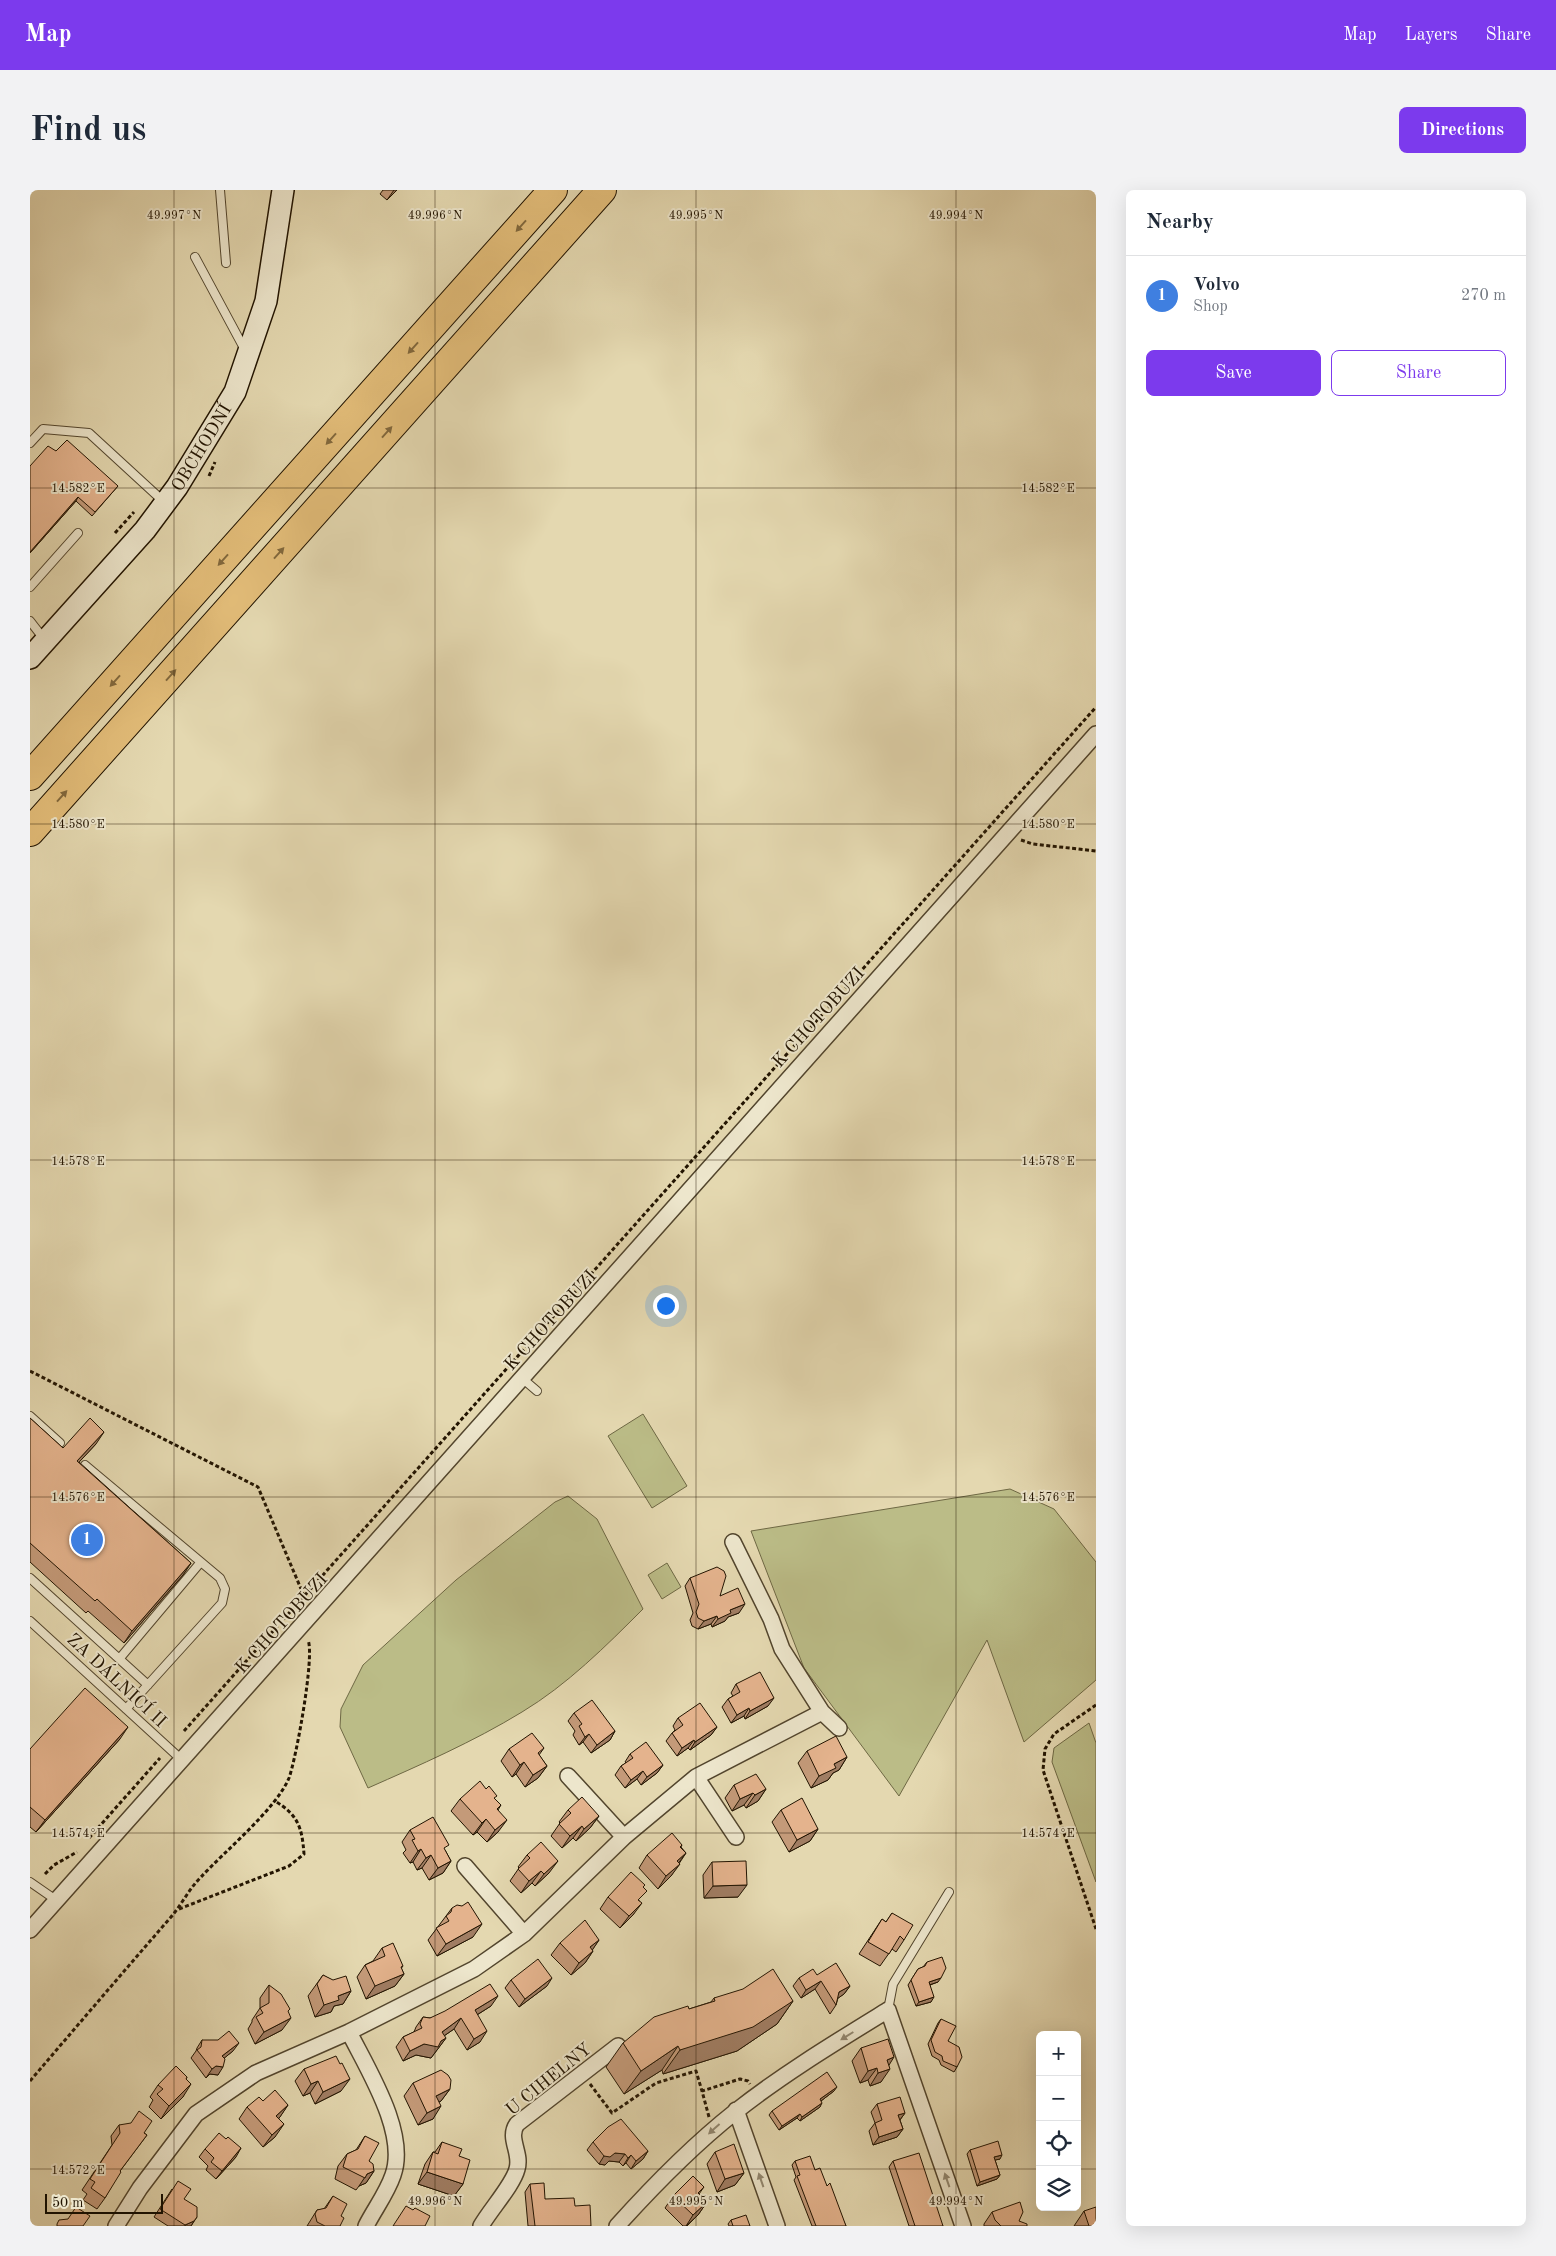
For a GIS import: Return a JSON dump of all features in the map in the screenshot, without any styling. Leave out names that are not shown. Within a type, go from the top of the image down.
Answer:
[{"type":"highway","points":[[30,776],[553,190]]},
{"type":"highway","points":[[30,832],[602,190]]},
{"type":"street","name":"OBCHODNÍ","points":[[30,658],[145,530],[158,497],[214,429],[235,392],[266,301],[283,190]]},
{"type":"street","name":"K CHOTOBUZI","points":[[30,1930],[524,1379],[1096,734]]},
{"type":"street","points":[[733,1542],[771,1619],[782,1649],[822,1712],[839,1728]]},
{"type":"street","points":[[116,2226],[140,2188],[196,2114],[256,2073],[349,2032],[474,1969],[524,1934],[624,1837],[696,1776],[822,1712]]},
{"type":"street","points":[[568,1776],[624,1837]]},
{"type":"street","points":[[696,1776],[736,1836]]},
{"type":"street","points":[[464,1866],[524,1934]]},
{"type":"street","points":[[617,2226],[658,2180],[736,2110],[807,2061],[888,2010],[963,2226]]},
{"type":"street","points":[[349,2032],[388,2111],[396,2144],[394,2175],[366,2226]]},
{"type":"street","name":"U CIHELNY","points":[[481,2226],[517,2172],[519,2161],[512,2134],[517,2124],[618,2046]]},
{"type":"street","points":[[736,2110],[777,2226]]},
{"type":"lane","points":[[220,190],[226,263]]},
{"type":"lane","points":[[195,258],[248,356]]},
{"type":"lane","points":[[30,443],[43,429],[89,433],[158,497]]},
{"type":"lane","points":[[30,587],[78,532]]},
{"type":"lane","points":[[30,621],[45,641]]},
{"type":"lane","points":[[524,1379],[536,1391]]},
{"type":"lane","points":[[30,1416],[60,1443]]},
{"type":"lane","points":[[85,1465],[220,1578],[225,1588],[222,1603],[126,1709]]},
{"type":"lane","points":[[120,1658],[200,1563]]},
{"type":"lane","points":[[30,1578],[148,1685]]},
{"type":"lane","name":"ZA DÁLNICÍ II","points":[[30,1621],[183,1760]]},
{"type":"lane","points":[[30,1882],[56,1900]]},
{"type":"lane","points":[[888,2010],[893,1984],[949,1892]]},
{"type":"path","points":[[115,534],[158,497]]},
{"type":"path","points":[[184,1731],[1096,707]]},
{"type":"path","points":[[996,819],[1026,842],[1096,851]]},
{"type":"path","points":[[30,1371],[258,1487],[304,1596]]},
{"type":"path","points":[[30,2081],[177,1910],[199,1879],[275,1800],[289,1778],[309,1667],[310,1645],[302,1626]]},
{"type":"path","points":[[1096,1705],[1054,1734],[1045,1749],[1043,1770],[1096,1928]]},
{"type":"path","points":[[88,1840],[160,1758]]},
{"type":"path","points":[[177,1910],[289,1866],[304,1854],[302,1832],[290,1810],[275,1800]]},
{"type":"path","points":[[45,1874],[54,1865],[75,1854],[81,1847]]},
{"type":"path","points":[[582,2074],[612,2113],[656,2083],[696,2071],[711,2123],[718,2118],[721,2123]]},
{"type":"path","points":[[702,2092],[740,2079],[748,2081],[754,2089],[746,2096],[750,2100]]},
{"type":"green space","points":[[643,1414],[687,1486],[652,1508],[608,1436]]},
{"type":"green space","points":[[1010,1489],[1054,1509],[1096,1562],[1096,1680],[1024,1742],[987,1640],[899,1796],[804,1668],[751,1531]]},
{"type":"green space","points":[[568,1496],[597,1519],[643,1609],[586,1664],[539,1701],[465,1743],[368,1788],[340,1727],[341,1709],[363,1665],[456,1580],[555,1502]]},
{"type":"green space","points":[[667,1563],[681,1587],[662,1599],[648,1575]]},
{"type":"green space","points":[[1089,1723],[1096,1743],[1096,1882],[1052,1762],[1054,1748]]},
{"type":"building","points":[[67,440],[118,486],[95,512],[78,497],[30,552],[30,466],[48,446],[56,451]]},
{"type":"building","points":[[30,1418],[63,1448],[90,1418],[104,1432],[77,1461],[191,1563],[132,1631],[30,1543]]},
{"type":"building","points":[[717,1567],[724,1571],[726,1576],[720,1596],[738,1588],[745,1604],[730,1610],[731,1613],[718,1619],[717,1616],[704,1621],[698,1618],[696,1612],[699,1604],[690,1578]]},
{"type":"building","points":[[760,1672],[774,1698],[750,1711],[749,1708],[737,1715],[728,1699],[740,1692],[736,1684]]},
{"type":"building","points":[[85,1688],[128,1727],[45,1820],[30,1807],[30,1749]]},
{"type":"building","points":[[592,1700],[615,1731],[597,1745],[589,1734],[585,1737],[579,1726],[582,1724],[574,1713]]},
{"type":"building","points":[[700,1703],[717,1727],[695,1742],[694,1740],[682,1748],[672,1733],[683,1725],[678,1718]]},
{"type":"building","points":[[532,1733],[544,1748],[538,1753],[547,1766],[533,1775],[524,1762],[520,1765],[509,1749]]},
{"type":"building","points":[[836,1736],[847,1757],[834,1764],[836,1768],[819,1776],[807,1751]]},
{"type":"building","points":[[646,1742],[663,1765],[647,1777],[643,1771],[631,1780],[621,1766],[633,1758],[630,1754]]},
{"type":"building","points":[[756,1774],[766,1789],[755,1795],[753,1793],[740,1799],[734,1785]]},
{"type":"building","points":[[480,1781],[486,1789],[489,1786],[497,1796],[494,1798],[501,1805],[497,1809],[507,1820],[495,1830],[486,1819],[482,1823],[460,1799]]},
{"type":"building","points":[[582,1797],[599,1816],[584,1829],[582,1826],[570,1836],[559,1824],[571,1813],[568,1810]]},
{"type":"building","points":[[802,1798],[818,1829],[797,1840],[781,1810]]},
{"type":"building","points":[[433,1817],[449,1845],[444,1848],[451,1861],[438,1868],[431,1855],[426,1858],[421,1849],[418,1851],[412,1840],[415,1839],[410,1830]]},
{"type":"building","points":[[672,1833],[686,1853],[677,1861],[680,1864],[666,1876],[647,1855]]},
{"type":"building","points":[[541,1842],[558,1861],[544,1874],[541,1871],[529,1881],[518,1869],[530,1858],[527,1855]]},
{"type":"building","points":[[746,1861],[747,1885],[713,1886],[712,1862]]},
{"type":"building","points":[[631,1872],[645,1885],[643,1887],[647,1891],[638,1900],[642,1903],[629,1916],[608,1897]]},
{"type":"building","points":[[468,1902],[482,1924],[446,1944],[436,1928],[449,1921],[446,1916],[451,1912],[452,1908],[457,1905],[462,1906]]},
{"type":"building","points":[[892,1913],[913,1925],[904,1940],[900,1936],[889,1954],[868,1942],[882,1919],[886,1922]]},
{"type":"building","points":[[585,1920],[599,1940],[590,1947],[593,1951],[579,1963],[560,1943]]},
{"type":"building","points":[[393,1943],[403,1966],[401,1967],[404,1974],[375,1986],[365,1965],[385,1956],[382,1948]]},
{"type":"building","points":[[942,1957],[946,1968],[941,1978],[929,1982],[934,1997],[919,2002],[911,1980],[918,1969],[925,1966],[927,1962]]},
{"type":"building","points":[[538,1959],[552,1978],[525,1999],[511,1980]]},
{"type":"building","points":[[836,1963],[850,1986],[839,1992],[836,2005],[821,1981],[806,1990],[799,1978],[813,1969],[817,1975]]},
{"type":"building","points":[[773,1969],[793,2001],[753,2027],[680,2050],[678,2046],[641,2071],[623,2043],[654,2017],[688,2006],[689,2009],[715,2001],[714,1998],[743,1989]]},
{"type":"building","points":[[323,1975],[333,1980],[346,1976],[351,1991],[338,1996],[339,2000],[324,2005],[317,1984]]},
{"type":"building","points":[[490,1984],[498,1996],[475,2010],[487,2031],[474,2039],[461,2018],[442,2032],[446,2038],[441,2041],[438,2047],[424,2044],[410,2051],[403,2037],[422,2028],[420,2024],[423,2017],[430,2018],[445,2011]]},
{"type":"building","points":[[269,1985],[281,1994],[290,2009],[288,2011],[291,2018],[264,2032],[256,2017],[263,2013],[260,2008],[269,2003]]},
{"type":"building","points":[[941,2019],[956,2026],[948,2041],[959,2047],[962,2057],[957,2067],[943,2061],[942,2056],[935,2052],[931,2040]]},
{"type":"building","points":[[229,2031],[239,2043],[222,2056],[225,2059],[223,2067],[216,2066],[212,2069],[197,2050],[201,2047],[202,2040],[218,2040]]},
{"type":"building","points":[[888,2039],[894,2057],[887,2060],[890,2069],[878,2073],[877,2068],[868,2071],[861,2048]]},
{"type":"building","points":[[336,2056],[350,2079],[323,2092],[318,2081],[311,2084],[304,2069]]},
{"type":"building","points":[[176,2066],[191,2084],[169,2106],[157,2094],[163,2089],[158,2085]]},
{"type":"building","points":[[441,2070],[451,2080],[450,2089],[436,2096],[441,2106],[427,2113],[413,2083]]},
{"type":"building","points":[[827,2072],[837,2087],[820,2099],[822,2103],[802,2117],[800,2114],[782,2126],[772,2111]]},
{"type":"building","points":[[275,2090],[288,2105],[276,2116],[284,2124],[272,2135],[247,2107],[259,2097],[263,2101]]},
{"type":"building","points":[[900,2097],[905,2113],[898,2115],[903,2129],[879,2137],[875,2123],[882,2120],[877,2104]]},
{"type":"building","points":[[139,2111],[152,2121],[144,2133],[147,2135],[120,2171],[105,2198],[91,2188],[95,2182],[90,2179],[120,2133],[119,2125],[131,2123]]},
{"type":"building","points":[[621,2119],[648,2151],[636,2161],[631,2155],[628,2158],[625,2154],[615,2153],[610,2157],[604,2156],[593,2142],[608,2127]]},
{"type":"building","points":[[219,2133],[226,2139],[228,2137],[241,2148],[222,2171],[211,2162],[214,2158],[205,2149]]},
{"type":"building","points":[[365,2136],[379,2143],[369,2161],[373,2164],[374,2171],[367,2174],[365,2178],[343,2167],[347,2154],[358,2149]]},
{"type":"building","points":[[998,2141],[1002,2155],[994,2157],[1000,2175],[980,2182],[970,2150]]},
{"type":"building","points":[[442,2142],[462,2149],[459,2156],[470,2160],[463,2184],[427,2172],[433,2152],[438,2154]]},
{"type":"building","points":[[734,2144],[744,2173],[725,2179],[715,2152]]},
{"type":"building","points":[[919,2153],[943,2226],[915,2226],[893,2161]]},
{"type":"building","points":[[810,2156],[815,2170],[820,2168],[827,2186],[830,2183],[846,2226],[816,2226],[797,2176],[800,2175],[795,2161]]},
{"type":"building","points":[[693,2176],[704,2187],[698,2193],[707,2202],[693,2215],[673,2196]]},
{"type":"building","points":[[178,2181],[191,2189],[184,2199],[197,2207],[197,2217],[194,2221],[185,2225],[160,2209]]},
{"type":"building","points":[[544,2183],[545,2199],[574,2198],[575,2206],[590,2205],[591,2226],[535,2226],[530,2184]]},
{"type":"building","points":[[333,2196],[347,2204],[341,2216],[344,2218],[340,2226],[325,2226],[317,2222],[315,2214],[317,2210],[326,2208]]},
{"type":"building","points":[[1020,2202],[1023,2212],[1019,2221],[1027,2224],[1027,2226],[1001,2226],[995,2220],[992,2212]]},
{"type":"building","points":[[406,2206],[413,2210],[415,2208],[430,2216],[425,2226],[393,2226]]},
{"type":"building","points":[[76,2207],[90,2216],[83,2226],[57,2226],[59,2220],[68,2219]]},
{"type":"building","points":[[1096,2207],[1096,2226],[1089,2226],[1084,2211]]},
{"type":"building","points":[[746,2215],[750,2226],[733,2226],[731,2220]]},
{"type":"place","name":"Volvo","points":[[87,1540]]}]
